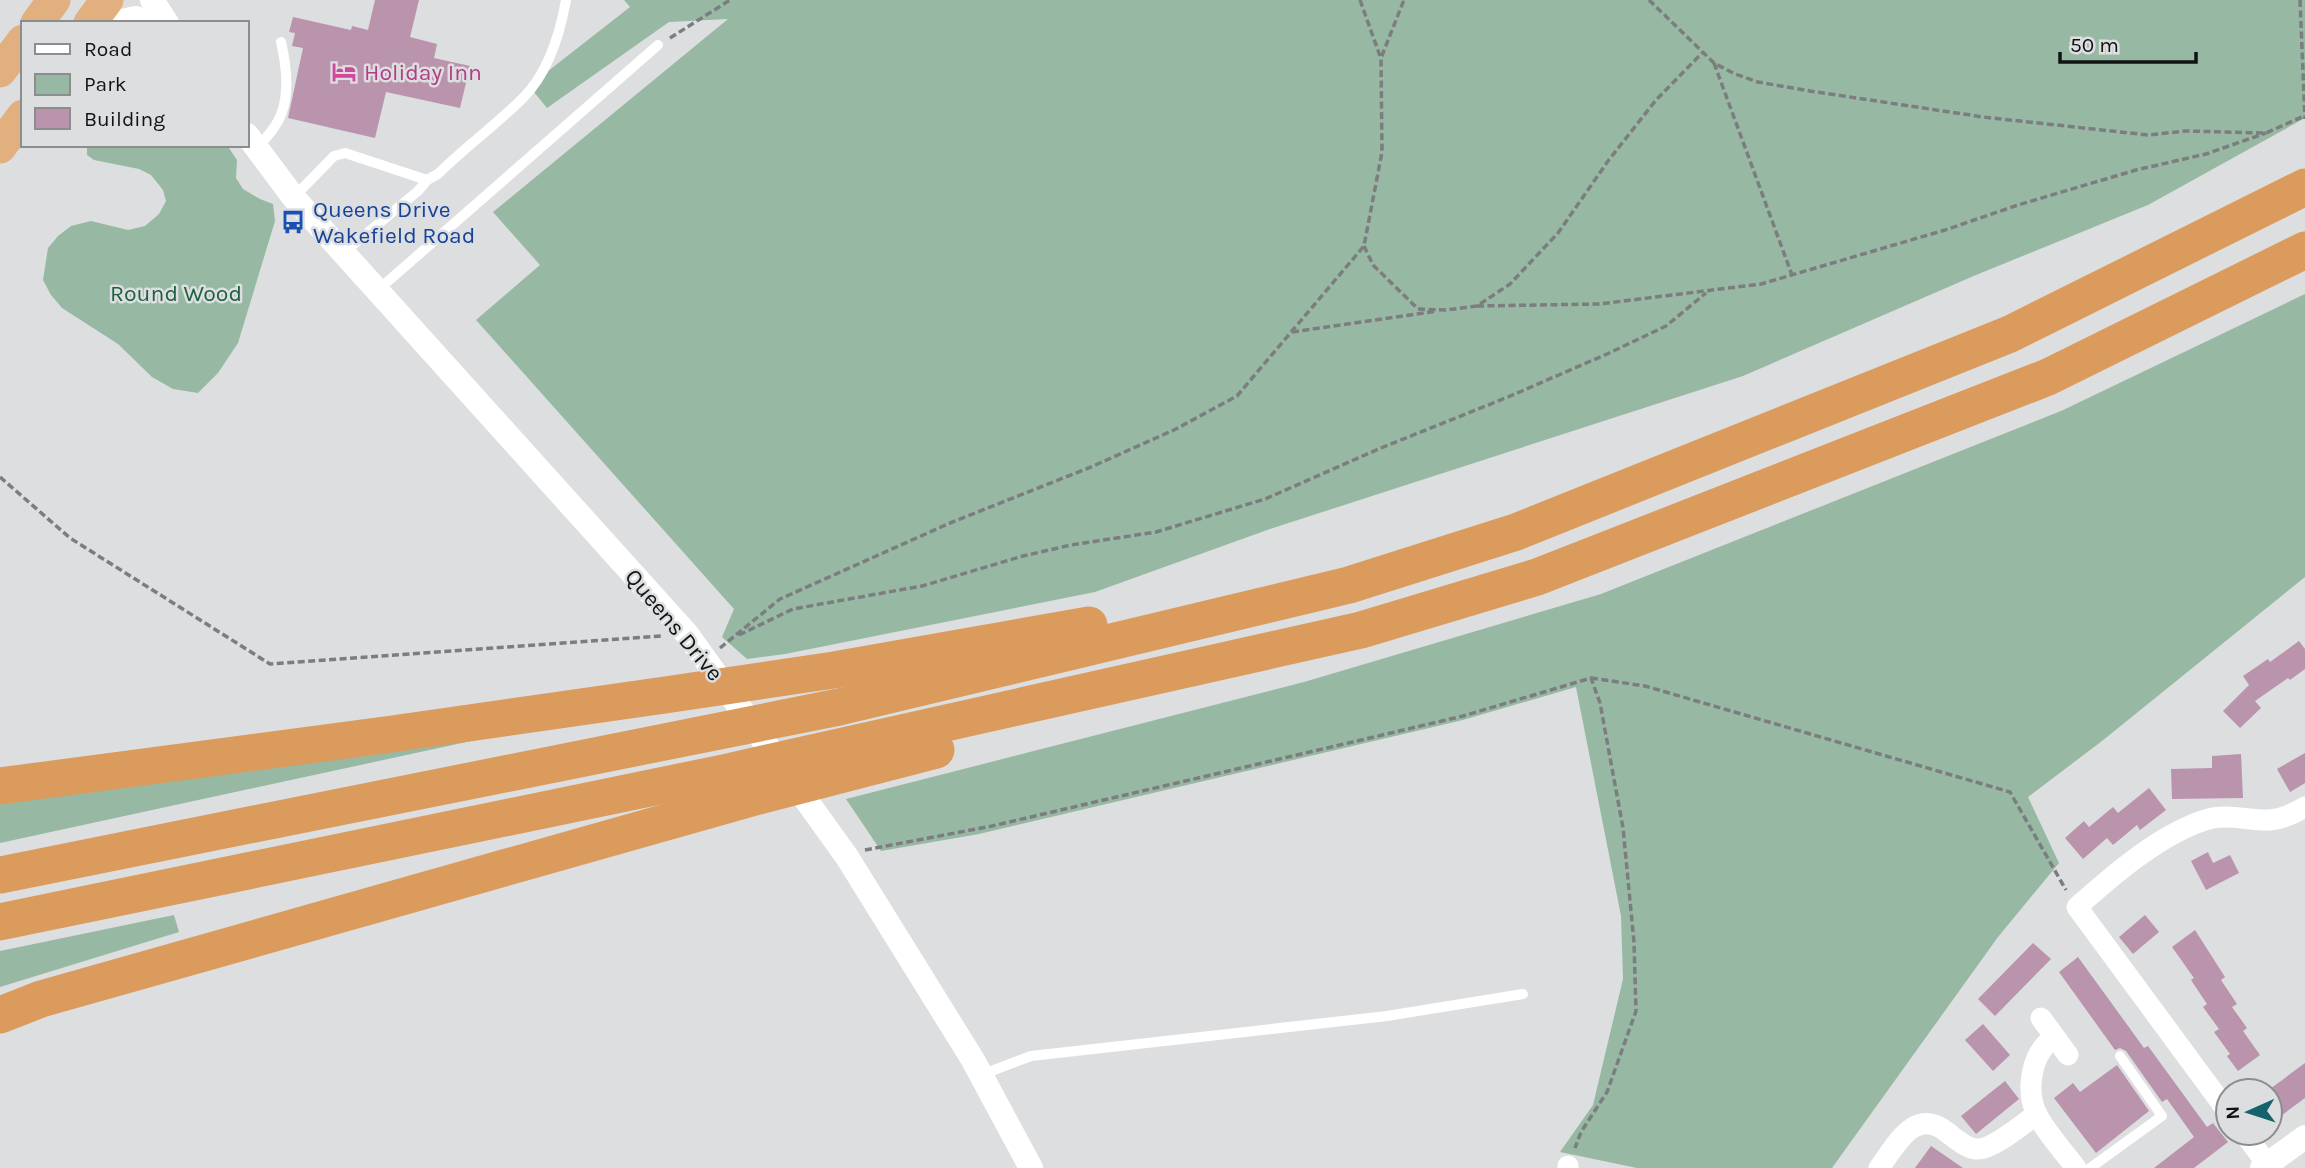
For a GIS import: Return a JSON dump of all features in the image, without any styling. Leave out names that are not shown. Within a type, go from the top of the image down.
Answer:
[{"type":"highway","points":[[38,21],[54,0]]},
{"type":"highway","points":[[91,21],[107,0]]},
{"type":"highway","points":[[0,71],[21,44]]},
{"type":"highway","points":[[0,147],[21,119]]},
{"type":"highway","points":[[0,875],[839,707],[1349,585],[1516,532],[2010,334],[2305,187]]},
{"type":"highway","points":[[0,1014],[41,999],[755,797],[869,754],[1361,629],[1537,577],[2048,377],[2305,250]]},
{"type":"highway","points":[[0,786],[392,734],[834,670],[1023,635],[1349,585]]},
{"type":"highway","points":[[0,922],[723,774],[869,754]]},
{"type":"street","points":[[152,0],[166,21]]},
{"type":"street","points":[[122,21],[136,18],[143,21]]},
{"type":"street","name":"Queens Drive","points":[[252,142],[293,198],[687,634],[847,857],[981,1075],[1031,1168]]},
{"type":"street","points":[[2214,1091],[2151,994],[2077,907],[2121,869],[2154,846],[2206,819],[2279,819],[2305,807]]},
{"type":"street","points":[[2041,1018],[2068,1055]]},
{"type":"street","points":[[2055,1037],[2044,1044],[2036,1057],[2032,1086],[2037,1114],[2076,1168]]},
{"type":"street","points":[[1878,1168],[1901,1138],[1918,1124],[1929,1123],[1941,1127],[1957,1140],[1977,1150],[1987,1148],[2037,1114]]},
{"type":"street","points":[[2253,1147],[2265,1166],[2305,1137]]},
{"type":"lane","points":[[343,253],[418,191],[427,180],[438,174],[524,97],[536,81],[555,42],[566,0]]},
{"type":"lane","points":[[252,142],[275,126],[283,104],[287,76],[281,42]]},
{"type":"lane","points":[[376,291],[658,45]]},
{"type":"lane","points":[[293,198],[334,156],[345,153],[427,180]]},
{"type":"lane","points":[[981,1075],[1031,1056],[1387,1016],[1523,994]]},
{"type":"lane","points":[[2090,1168],[2162,1116],[2120,1056]]},
{"type":"path","points":[[658,45],[730,0]]},
{"type":"path","points":[[706,660],[780,599],[950,523],[1091,467],[1176,429],[1237,396],[1364,246],[1382,152],[1381,58],[1360,0]]},
{"type":"path","points":[[1381,58],[1404,0]]},
{"type":"path","points":[[1649,0],[1714,63],[1735,75],[1758,82],[1983,117],[2148,135],[2186,131],[2266,133]]},
{"type":"path","points":[[1292,332],[1477,306],[1599,304],[1706,293],[1760,284],[2136,170],[2206,154],[2304,117],[2300,0]]},
{"type":"path","points":[[1477,306],[1510,284],[1558,233],[1608,161],[1656,100],[1702,53]]},
{"type":"path","points":[[1714,63],[1792,275]]},
{"type":"path","points":[[1364,246],[1373,265],[1418,309],[1446,310]]},
{"type":"path","points":[[733,637],[793,609],[922,586],[1023,556],[1071,545],[1156,532],[1265,499],[1607,354],[1666,326],[1706,293]]},
{"type":"path","points":[[0,477],[70,538],[271,664],[687,634]]},
{"type":"path","points":[[847,857],[871,848],[992,826],[1463,716],[1591,678],[1645,686],[2010,792],[2077,907]]},
{"type":"path","points":[[1568,1167],[1581,1132],[1607,1092],[1636,1010],[1634,942],[1623,828],[1600,703],[1591,678]]},
{"type":"green space","points":[[624,0],[2305,0],[2305,118],[2148,205],[1976,275],[1743,376],[1270,529],[1095,592],[785,654],[747,659],[722,637],[734,609],[476,320],[540,265],[493,212],[728,19],[669,22],[547,108],[529,86],[630,7]]},
{"type":"green space","name":"Round Wood","points":[[87,147],[228,147],[237,160],[236,178],[243,189],[273,204],[275,221],[238,343],[218,373],[198,393],[173,389],[152,377],[118,344],[62,308],[43,280],[48,248],[71,226],[91,221],[128,230],[145,226],[159,214],[166,201],[163,190],[151,175],[139,169],[94,160],[87,155]]},
{"type":"green space","points":[[2305,294],[2305,577],[2102,741],[2028,797],[2059,863],[1998,937],[1832,1168],[1637,1168],[1560,1152],[1593,1105],[1623,979],[1621,916],[1576,687],[1463,720],[979,834],[881,851],[846,799],[1304,682],[1601,594],[2061,411]]},
{"type":"green space","points":[[485,738],[0,843],[0,800]]},
{"type":"green space","points":[[174,915],[179,932],[0,987],[0,951]]},
{"type":"building","name":"Holiday Inn","points":[[375,0],[419,0],[410,37],[437,44],[434,58],[470,66],[460,108],[386,92],[375,138],[288,118],[303,48],[292,46],[295,33],[289,32],[293,17],[351,30],[352,26],[368,30]]},
{"type":"building","points":[[2299,641],[2305,649],[2305,669],[2255,701],[2261,708],[2240,728],[2223,711],[2249,685],[2243,676],[2268,659],[2270,662]]},
{"type":"building","points":[[2305,753],[2305,783],[2290,792],[2277,769]]},
{"type":"building","points":[[2241,754],[2243,798],[2172,799],[2171,769],[2212,768],[2212,756]]},
{"type":"building","points":[[2149,788],[2166,810],[2140,830],[2137,825],[2113,845],[2107,838],[2083,859],[2065,838],[2084,821],[2089,827],[2113,807],[2118,813]]},
{"type":"building","points":[[2208,852],[2213,863],[2230,855],[2239,873],[2206,890],[2191,861]]},
{"type":"building","points":[[2145,915],[2159,932],[2133,954],[2119,937]]},
{"type":"building","points":[[2195,930],[2225,977],[2221,980],[2237,1004],[2232,1007],[2247,1028],[2243,1031],[2260,1055],[2238,1071],[2214,1032],[2219,1029],[2203,1007],[2207,1004],[2191,980],[2194,978],[2172,947]]},
{"type":"building","points":[[2033,943],[2051,959],[1995,1016],[1978,999]]},
{"type":"building","points":[[2078,957],[2144,1048],[2148,1046],[2207,1127],[2214,1124],[2214,1147],[2221,1147],[2194,1168],[2154,1168],[2194,1137],[2167,1099],[2162,1102],[2126,1051],[2120,1048],[2115,1050],[2059,972]]},
{"type":"building","points":[[1983,1024],[2010,1055],[1993,1071],[1965,1040]]},
{"type":"building","points":[[2305,1063],[2305,1098],[2284,1114],[2284,1079]]},
{"type":"building","points":[[2117,1065],[2149,1111],[2096,1153],[2054,1098],[2073,1083],[2080,1092]]},
{"type":"building","points":[[2005,1081],[2019,1099],[1976,1134],[1961,1116]]},
{"type":"building","points":[[1931,1146],[1963,1168],[1915,1168]]},
{"type":"place","name":"Holiday Inn","points":[[344,72]]},
{"type":"place","name":"Queens Drive Wakefield Road","points":[[293,222]]}]
